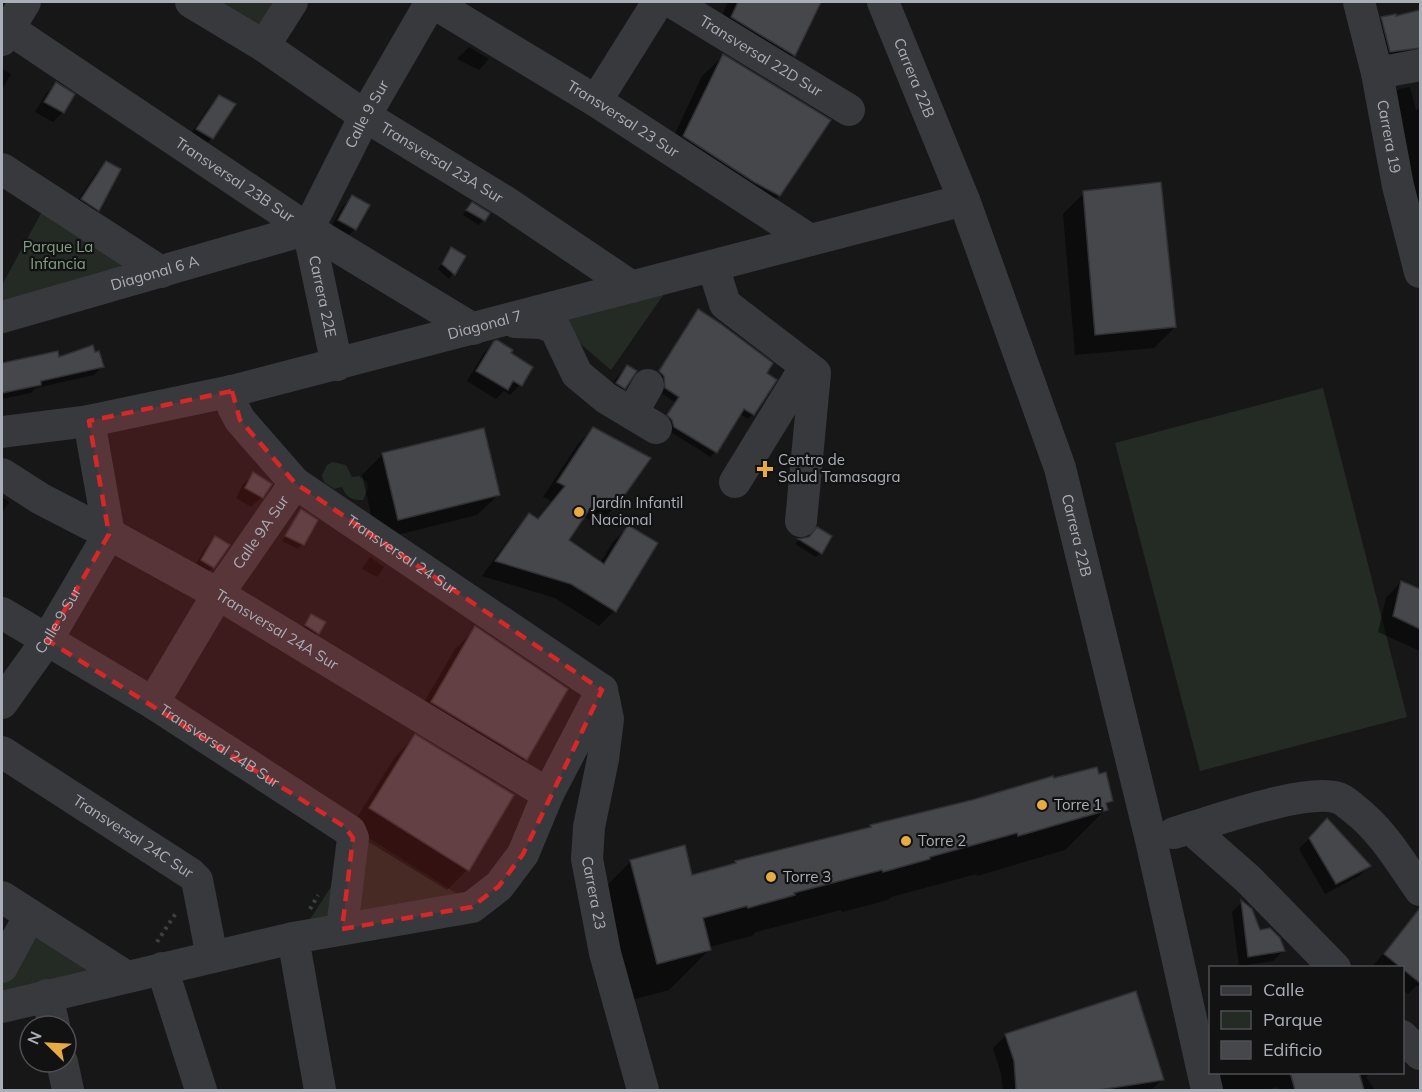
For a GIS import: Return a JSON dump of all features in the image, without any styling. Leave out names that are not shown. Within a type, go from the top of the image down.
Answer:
[{"type":"street","points":[[4,31],[25,2]]},
{"type":"street","name":"Transversal 23A Sur","points":[[191,2],[264,46],[365,116],[506,202],[632,288]]},
{"type":"street","points":[[264,46],[292,2]]},
{"type":"street","name":"Transversal 23 Sur","points":[[431,2],[596,101],[810,240]]},
{"type":"street","name":"Calle 9 Sur","points":[[309,229],[365,116],[431,2]]},
{"type":"street","points":[[596,101],[658,2]]},
{"type":"street","name":"Transversal 22D Sur","points":[[672,2],[849,110]]},
{"type":"street","name":"Carrera 22B","points":[[884,2],[964,200],[1060,468],[1151,840],[1207,1090]]},
{"type":"street","name":"Carrera 19","points":[[1359,2],[1409,184],[1420,272]]},
{"type":"street","name":"Transversal 23B Sur","points":[[4,31],[309,229],[485,326]]},
{"type":"street","points":[[1377,74],[1420,65]]},
{"type":"street","points":[[2,169],[161,273]]},
{"type":"street","name":"Diagonal 7","points":[[2,432],[89,421],[232,391],[964,200]]},
{"type":"street","name":"Diagonal 6 A","points":[[2,318],[309,229]]},
{"type":"street","name":"Carrera 22E","points":[[309,229],[338,365]]},
{"type":"street","points":[[713,266],[724,304],[815,373],[801,521]]},
{"type":"street","points":[[485,326],[530,322],[555,328],[577,374],[606,398],[644,420],[648,385]]},
{"type":"street","points":[[735,482],[806,366]]},
{"type":"street","name":"Transversal 24 Sur","points":[[232,391],[233,407],[240,420],[295,483],[602,690]]},
{"type":"street","points":[[89,421],[109,534]]},
{"type":"street","name":"Transversal 24A Sur","points":[[2,474],[41,500],[109,534],[218,594],[549,794]]},
{"type":"street","name":"Calle 9A Sur","points":[[153,703],[218,594],[295,483]]},
{"type":"street","name":"Calle 9 Sur","points":[[2,703],[47,640],[109,534]]},
{"type":"street","name":"Transversal 24B Sur","points":[[2,613],[153,703],[350,831],[353,838],[342,929]]},
{"type":"street","points":[[2,1007],[292,938],[472,907],[500,886],[523,854],[549,794],[602,690]]},
{"type":"street","name":"Carrera 23","points":[[602,690],[608,719],[603,759],[589,827],[587,859],[605,953],[643,1090]]},
{"type":"street","name":"Transversal 24C Sur","points":[[2,752],[191,874],[197,880],[212,957]]},
{"type":"street","points":[[1151,840],[1252,810],[1314,795],[1339,798],[1365,818],[1400,858],[1420,890]]},
{"type":"street","points":[[1190,828],[1248,879],[1333,966]]},
{"type":"street","points":[[2,897],[30,915],[141,973],[201,1090]]},
{"type":"street","points":[[2,967],[30,915]]},
{"type":"street","points":[[292,938],[320,1090]]},
{"type":"street","points":[[47,995],[51,1014]]},
{"type":"street","points":[[1404,1038],[1420,1054]]},
{"type":"street","points":[[65,1074],[68,1090]]},
{"type":"path","points":[[141,973],[197,880]]},
{"type":"highlighted area","points":[[232,391],[240,420],[295,483],[602,690],[523,854],[499,886],[472,907],[342,929],[353,838],[345,827],[47,640],[109,534],[89,421]]},
{"type":"green space","points":[[219,2],[284,2],[266,30]]},
{"type":"green space","name":"Parque La Infancia","points":[[45,206],[141,269],[2,309],[2,285]]},
{"type":"green space","points":[[664,294],[611,370],[554,321]]},
{"type":"green space","points":[[1323,388],[1407,717],[1200,771],[1115,443]]},
{"type":"green space","points":[[333,462],[346,465],[352,477],[359,476],[367,482],[368,488],[363,500],[350,498],[342,487],[334,489],[324,482],[322,475],[327,465]]},
{"type":"green space","points":[[364,835],[464,898],[302,932]]},
{"type":"green space","points":[[31,926],[106,976],[2,1003],[2,977]]},
{"type":"building","points":[[738,2],[821,2],[795,56],[731,17]]},
{"type":"building","points":[[1420,10],[1420,48],[1390,52],[1381,17]]},
{"type":"building","points":[[723,54],[831,120],[780,196],[683,136]]},
{"type":"building","points":[[56,82],[75,94],[64,113],[44,102]]},
{"type":"building","points":[[219,95],[236,104],[213,139],[196,129]]},
{"type":"building","points":[[106,161],[121,169],[99,211],[81,199]]},
{"type":"building","points":[[1161,182],[1176,327],[1095,335],[1083,191]]},
{"type":"building","points":[[352,195],[370,205],[356,230],[338,220]]},
{"type":"building","points":[[472,202],[490,213],[485,221],[466,210]]},
{"type":"building","points":[[451,247],[466,256],[455,275],[442,264]]},
{"type":"building","name":"Centro de Salud Tamasagra","points":[[698,309],[773,363],[767,373],[777,380],[754,415],[744,409],[717,453],[674,427],[667,415],[679,397],[665,388],[664,376],[659,371]]},
{"type":"building","points":[[497,340],[513,350],[511,353],[533,367],[522,386],[513,381],[508,390],[476,371],[494,341]]},
{"type":"building","points":[[93,345],[95,352],[99,351],[104,367],[41,381],[41,385],[2,393],[2,363],[58,351],[59,357]]},
{"type":"building","points":[[627,365],[637,371],[625,389],[616,383]]},
{"type":"building","points":[[593,427],[651,458],[614,510],[595,501],[569,540],[604,564],[628,525],[658,543],[616,612],[571,584],[495,561],[529,513],[538,519],[565,486],[557,482]]},
{"type":"building","points":[[484,428],[500,495],[398,520],[382,453]]},
{"type":"building","points":[[253,472],[272,484],[263,498],[245,488]]},
{"type":"building","points":[[301,509],[318,520],[304,545],[285,536]]},
{"type":"building","points":[[817,527],[832,536],[822,554],[798,539],[809,537]]},
{"type":"building","points":[[215,536],[230,545],[214,568],[201,560]]},
{"type":"building","points":[[1401,581],[1420,589],[1420,629],[1393,616]]},
{"type":"building","points":[[311,614],[326,622],[319,634],[305,625]]},
{"type":"building","points":[[475,626],[568,689],[527,760],[431,702]]},
{"type":"building","points":[[415,734],[514,795],[469,871],[369,808]]},
{"type":"building","points":[[1097,767],[1099,774],[1106,772],[1113,801],[1106,803],[1108,810],[1018,836],[1017,833],[883,872],[882,870],[794,893],[795,895],[748,908],[747,906],[703,918],[711,950],[657,964],[630,860],[685,845],[692,875],[736,863],[735,861],[871,827],[870,825],[972,800],[1053,776],[1054,778]]},
{"type":"building","points":[[1327,818],[1371,866],[1336,884],[1309,838]]},
{"type":"building","points":[[1241,900],[1252,909],[1260,930],[1270,928],[1280,938],[1285,951],[1248,957]]},
{"type":"building","points":[[1420,908],[1420,983],[1404,970],[1404,966],[1399,966],[1384,954]]},
{"type":"building","points":[[1136,991],[1164,1080],[1099,1090],[1016,1090],[1014,1061],[1005,1034]]},
{"type":"building","points":[[1291,1074],[1360,1074],[1364,1090],[1295,1090]]},
{"type":"place","name":"Centro de Salud Tamasagra","points":[[765,469]]},
{"type":"place","name":"Jardín Infantil Nacional","points":[[579,512]]},
{"type":"place","name":"Torre 1","points":[[1042,805]]},
{"type":"place","name":"Torre 2","points":[[906,841]]},
{"type":"place","name":"Torre 3","points":[[771,877]]}]
